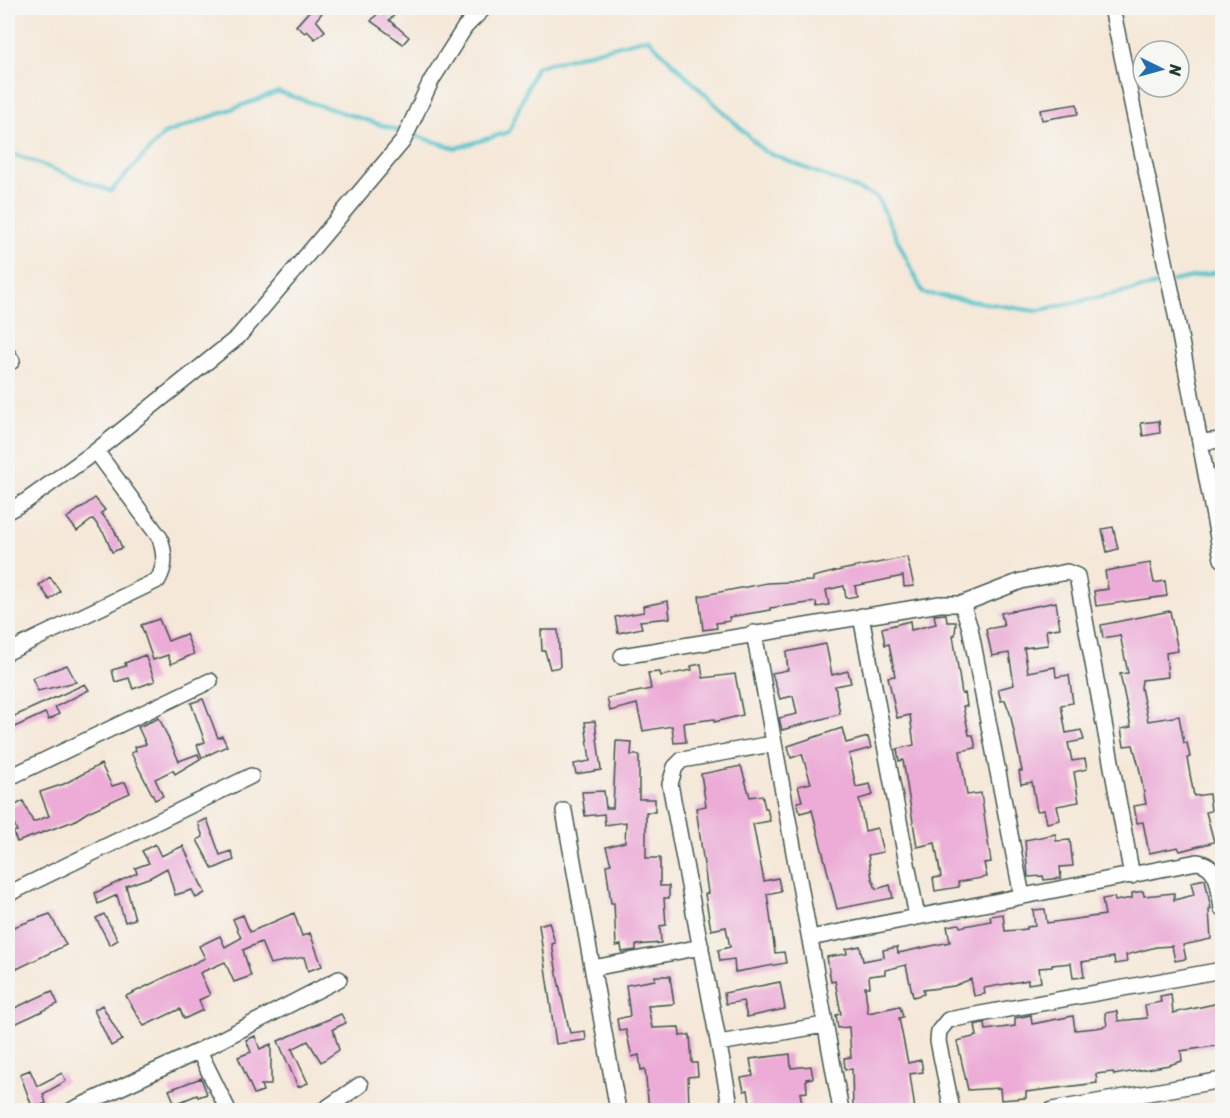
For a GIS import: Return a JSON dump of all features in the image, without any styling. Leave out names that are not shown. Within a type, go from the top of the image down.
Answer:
[{"type":"street","points":[[8,511],[96,452],[238,337],[403,141],[431,81],[465,27],[484,8]]},
{"type":"street","points":[[1112,8],[1167,270],[1222,559]]},
{"type":"street","points":[[8,354],[12,361],[8,363]]},
{"type":"street","points":[[1200,442],[1222,440]]},
{"type":"street","points":[[8,652],[158,580],[165,568],[165,553],[160,538],[96,452]]},
{"type":"street","points":[[622,656],[940,604],[971,603],[1021,580],[1067,572],[1077,576],[1132,876]]},
{"type":"street","points":[[962,604],[970,628],[1022,896]]},
{"type":"street","points":[[861,616],[917,917]]},
{"type":"street","points":[[754,633],[772,744],[841,1110]]},
{"type":"street","points":[[8,778],[210,681]]},
{"type":"street","points":[[730,1110],[671,795],[671,776],[682,760],[772,744]]},
{"type":"street","points":[[9,890],[251,776]]},
{"type":"street","points":[[564,811],[618,1110]]},
{"type":"street","points":[[810,938],[1204,863],[1216,875],[1222,909]]},
{"type":"street","points":[[593,968],[701,947]]},
{"type":"street","points":[[952,1110],[938,1041],[939,1030],[948,1020],[1222,970]]},
{"type":"street","points":[[72,1110],[199,1051],[339,979]]},
{"type":"street","points":[[719,1043],[824,1025]]},
{"type":"street","points":[[199,1051],[228,1110]]},
{"type":"street","points":[[1052,1110],[1222,1080]]},
{"type":"street","points":[[324,1110],[360,1085]]},
{"type":"building","points":[[312,8],[322,13],[316,20],[325,31],[315,39],[307,31],[305,33],[296,26]]},
{"type":"building","points":[[382,8],[402,8],[389,20],[409,37],[403,44],[371,21]]},
{"type":"building","points":[[1077,104],[1078,114],[1042,120],[1040,110]]},
{"type":"building","points":[[1159,421],[1160,433],[1143,436],[1141,423]]},
{"type":"building","points":[[95,498],[105,510],[101,513],[114,529],[122,548],[112,552],[105,535],[93,519],[77,531],[67,518]]},
{"type":"building","points":[[1113,527],[1118,549],[1107,552],[1102,529]]},
{"type":"building","points":[[907,557],[914,586],[904,587],[903,576],[855,586],[857,596],[846,598],[844,586],[826,590],[829,605],[817,607],[816,602],[770,608],[770,610],[729,617],[730,621],[716,623],[717,628],[703,630],[699,596],[767,583],[813,581],[813,577]]},
{"type":"building","points":[[1150,563],[1154,583],[1165,581],[1167,596],[1096,606],[1094,591],[1108,589],[1105,571]]},
{"type":"building","points":[[50,577],[60,591],[50,600],[39,585]]},
{"type":"building","points":[[668,601],[670,618],[640,621],[642,628],[618,633],[615,617],[644,612],[643,606]]},
{"type":"building","points":[[1056,602],[1060,628],[1046,630],[1048,645],[1024,648],[1028,672],[1055,667],[1056,677],[1069,675],[1073,703],[1061,705],[1066,733],[1081,730],[1084,740],[1068,743],[1072,761],[1085,759],[1087,769],[1074,772],[1079,802],[1057,806],[1060,820],[1047,823],[1044,810],[1037,811],[1032,782],[1021,784],[1019,771],[1022,771],[1010,713],[1005,700],[1001,701],[998,689],[1014,685],[1009,653],[992,656],[986,629],[1004,626],[1001,613]]},
{"type":"building","points":[[1170,611],[1178,651],[1166,653],[1168,677],[1142,680],[1141,688],[1148,721],[1179,716],[1184,743],[1187,743],[1190,757],[1187,758],[1194,796],[1209,794],[1211,811],[1206,812],[1214,842],[1180,851],[1178,847],[1149,853],[1143,822],[1137,823],[1134,806],[1146,804],[1139,767],[1133,745],[1124,746],[1121,729],[1131,727],[1120,674],[1128,673],[1120,635],[1103,638],[1101,625]]},
{"type":"building","points":[[946,614],[947,622],[956,622],[955,635],[953,635],[962,694],[965,693],[967,706],[963,706],[969,735],[973,735],[976,748],[960,751],[967,795],[981,793],[991,862],[984,863],[987,877],[958,882],[959,887],[935,891],[933,878],[941,877],[935,843],[917,847],[903,760],[899,761],[897,749],[914,745],[910,715],[897,718],[888,677],[895,676],[889,644],[885,645],[882,628],[910,621],[911,630],[936,624],[934,615]]},
{"type":"building","points":[[159,619],[168,641],[186,634],[194,654],[171,664],[168,655],[153,660],[141,625]]},
{"type":"building","points":[[541,630],[558,630],[560,667],[550,669],[545,651],[542,651]]},
{"type":"building","points":[[826,644],[832,675],[848,671],[851,683],[835,686],[840,714],[782,730],[779,718],[797,714],[793,696],[780,699],[772,673],[788,670],[786,652]]},
{"type":"building","points":[[145,655],[155,681],[133,689],[129,678],[115,682],[112,670],[126,666],[125,663]]},
{"type":"building","points":[[701,664],[703,678],[735,674],[743,715],[714,722],[714,719],[684,723],[686,742],[674,743],[672,726],[643,731],[637,704],[610,711],[607,698],[651,689],[648,673],[660,672],[661,676],[692,670],[691,666]]},
{"type":"building","points":[[67,665],[76,682],[38,691],[32,678]]},
{"type":"building","points":[[85,684],[89,690],[55,707],[59,714],[49,720],[45,713],[8,730],[8,719]]},
{"type":"building","points":[[203,699],[218,738],[222,736],[227,746],[202,758],[197,745],[205,742],[191,703]]},
{"type":"building","points":[[159,718],[179,761],[198,754],[200,759],[175,774],[173,770],[155,779],[163,796],[155,800],[131,753],[136,751],[135,747],[146,744],[138,727]]},
{"type":"building","points":[[595,721],[601,770],[576,774],[574,764],[590,761],[585,722]]},
{"type":"building","points":[[842,728],[846,743],[868,737],[871,748],[849,754],[856,787],[870,784],[873,795],[859,799],[865,831],[877,828],[883,852],[868,855],[872,878],[876,889],[890,885],[893,898],[837,909],[812,810],[800,813],[797,802],[802,801],[798,786],[811,783],[802,754],[791,758],[788,746]]},
{"type":"building","points":[[616,741],[632,742],[631,755],[639,755],[639,799],[655,799],[655,812],[646,812],[646,858],[660,858],[660,886],[669,886],[669,898],[664,898],[666,925],[660,926],[661,943],[636,945],[636,950],[622,952],[621,945],[616,946],[614,903],[611,903],[606,865],[611,864],[606,847],[625,842],[626,822],[605,825],[604,814],[585,816],[582,792],[604,791],[606,808],[613,808]]},
{"type":"building","points":[[101,764],[112,786],[125,782],[130,793],[74,821],[17,842],[13,832],[17,831],[8,809],[23,801],[33,822],[49,816],[40,792],[64,784]]},
{"type":"building","points":[[741,766],[750,797],[762,795],[770,821],[753,824],[764,881],[778,878],[781,891],[767,894],[775,953],[784,952],[786,963],[735,972],[734,959],[720,961],[718,950],[730,947],[726,927],[711,930],[696,808],[706,806],[701,774]]},
{"type":"building","points":[[207,819],[220,855],[231,851],[234,860],[213,869],[197,840],[203,837],[198,823]]},
{"type":"building","points":[[1056,834],[1056,841],[1070,840],[1073,866],[1060,867],[1061,878],[1044,880],[1043,876],[1028,877],[1025,840]]},
{"type":"building","points":[[155,844],[161,856],[183,846],[205,893],[196,898],[192,890],[175,895],[167,868],[151,877],[126,886],[135,919],[125,922],[117,895],[98,904],[95,893],[137,873],[135,868],[149,863],[142,851]]},
{"type":"building","points":[[1205,879],[1211,909],[1209,910],[1211,939],[1183,945],[1186,959],[1175,961],[1172,946],[1156,947],[1126,955],[1127,962],[1115,964],[1114,957],[1082,962],[1084,977],[1073,978],[1071,963],[1052,965],[1052,967],[1039,968],[1041,982],[1028,984],[1028,980],[984,988],[985,994],[974,996],[971,979],[954,986],[923,990],[924,994],[913,997],[906,965],[885,970],[885,974],[869,976],[870,987],[865,987],[868,1013],[900,1006],[903,1017],[899,1018],[908,1063],[921,1060],[923,1072],[910,1074],[915,1110],[853,1110],[852,1069],[845,1070],[844,1058],[851,1057],[849,1027],[838,1028],[836,1015],[841,1014],[835,981],[831,982],[827,957],[847,954],[846,949],[860,946],[863,961],[884,957],[883,950],[897,947],[898,953],[950,942],[947,926],[959,924],[960,927],[991,921],[990,916],[1003,914],[1005,931],[1035,926],[1033,910],[1045,909],[1047,923],[1105,915],[1102,899],[1114,897],[1115,901],[1132,898],[1132,893],[1143,891],[1144,896],[1174,893],[1174,900],[1194,895],[1191,882]]},
{"type":"building","points":[[294,913],[302,936],[310,933],[322,966],[308,971],[304,957],[270,964],[261,942],[243,950],[251,976],[234,982],[225,962],[200,973],[210,995],[199,1000],[203,1010],[184,1019],[180,1009],[144,1026],[126,996],[205,958],[199,946],[220,936],[225,947],[241,938],[233,919],[243,915],[250,932]]},
{"type":"building","points":[[50,914],[66,945],[17,969],[8,945],[8,929]]},
{"type":"building","points":[[104,914],[118,940],[110,945],[96,918]]},
{"type":"building","points":[[549,922],[555,943],[552,944],[558,980],[570,1033],[585,1031],[586,1040],[556,1044],[539,925]]},
{"type":"building","points":[[655,976],[670,976],[674,1004],[648,1006],[652,1028],[679,1027],[680,1036],[690,1035],[692,1063],[697,1063],[698,1076],[688,1077],[689,1106],[665,1108],[666,1110],[649,1110],[645,1069],[641,1070],[639,1055],[632,1057],[626,1030],[619,1031],[617,1019],[630,1016],[626,985],[655,980]]},
{"type":"building","points":[[780,982],[785,1009],[747,1017],[743,1001],[726,1004],[724,993]]},
{"type":"building","points":[[52,991],[58,1004],[8,1027],[8,1011]]},
{"type":"building","points":[[1171,994],[1173,1013],[1219,1003],[1222,1045],[1181,1051],[1182,1061],[1169,1065],[1114,1075],[1113,1072],[1096,1074],[1097,1083],[1026,1092],[1026,1098],[1001,1100],[1000,1088],[968,1090],[957,1041],[977,1036],[975,1025],[985,1023],[986,1030],[1015,1026],[1015,1018],[1031,1015],[1032,1024],[1073,1016],[1075,1030],[1096,1028],[1107,1026],[1105,1013],[1117,1011],[1118,1021],[1147,1018],[1145,1005],[1161,1002],[1160,996]]},
{"type":"building","points":[[102,1005],[122,1040],[111,1046],[94,1010]]},
{"type":"building","points":[[341,1014],[346,1023],[333,1029],[339,1050],[321,1062],[308,1041],[292,1049],[308,1083],[298,1087],[278,1041]]},
{"type":"building","points":[[255,1036],[260,1049],[271,1044],[271,1085],[261,1085],[263,1091],[254,1094],[238,1057],[251,1052],[246,1040]]},
{"type":"building","points":[[790,1054],[791,1068],[811,1066],[813,1078],[806,1079],[807,1092],[800,1093],[803,1108],[751,1110],[748,1090],[744,1091],[741,1078],[753,1076],[750,1059]]},
{"type":"building","points":[[30,1070],[37,1086],[62,1073],[66,1081],[43,1094],[46,1103],[33,1109],[20,1074]]},
{"type":"building","points":[[201,1078],[207,1094],[198,1097],[197,1095],[175,1104],[169,1090]]},
{"type":"waterway","points":[[416,136],[456,148],[509,132],[536,67],[647,38],[764,151],[877,197],[923,293],[1035,311],[1166,283]]},
{"type":"waterway","points":[[8,152],[111,191],[164,134],[278,92],[397,130]]},
{"type":"waterway","points":[[1173,281],[1222,271]]}]
